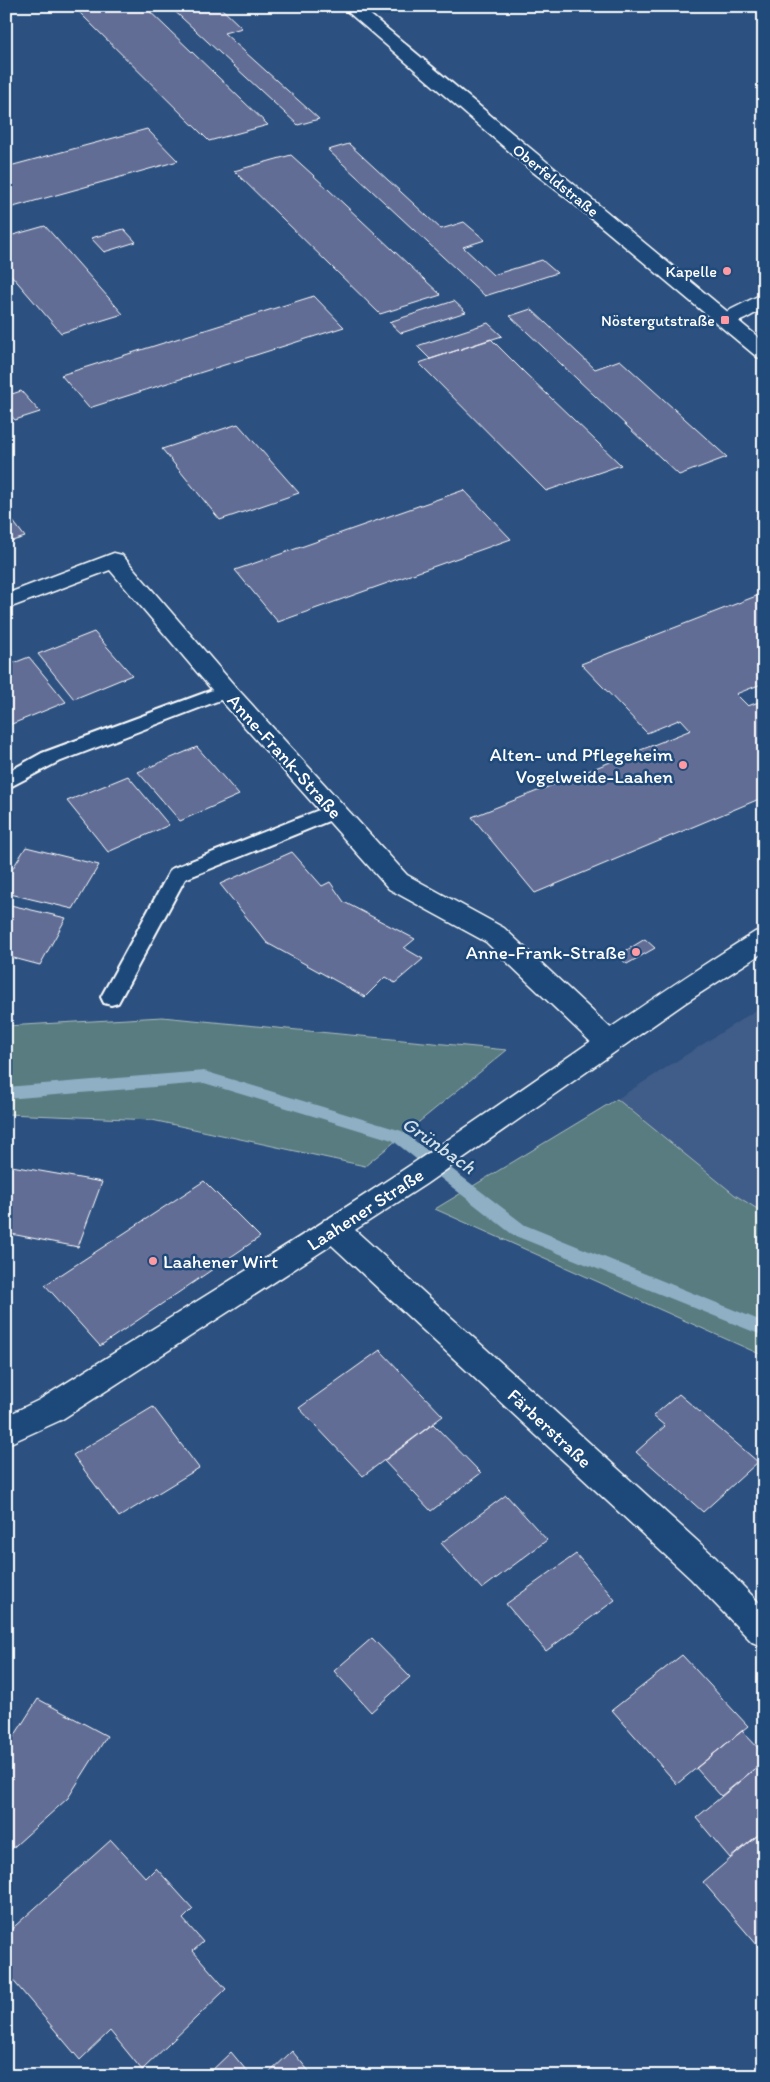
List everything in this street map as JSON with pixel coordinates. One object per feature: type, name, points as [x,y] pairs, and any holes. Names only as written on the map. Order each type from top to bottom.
[{"type":"street","name":"Oberfeldstraße","points":[[349,6],[540,168],[580,199],[764,353]]},
{"type":"street","points":[[724,320],[748,309],[764,298]]},
{"type":"street","name":"Anne-Frank-Straße","points":[[6,602],[114,560],[226,691],[398,882],[496,935],[608,1042]]},
{"type":"street","name":"Laahener Straße","points":[[6,1431],[50,1410],[416,1176],[608,1042],[717,968],[764,939]]},
{"type":"street","name":"Färberstraße","points":[[334,1229],[703,1568],[764,1631]]},
{"type":"lane","points":[[6,782],[49,758],[226,691]]},
{"type":"lane","points":[[112,997],[178,874],[334,811]]},
{"type":"shaded area","points":[[764,1005],[764,1213],[735,1195],[617,1099]]},
{"type":"green space","points":[[162,1017],[507,1050],[365,1166],[152,1120],[6,1114],[6,1026]]},
{"type":"green space","points":[[617,1099],[735,1195],[764,1213],[764,1356],[435,1209]]},
{"type":"building","points":[[144,6],[268,125],[209,141],[74,7]]},
{"type":"building","points":[[169,6],[219,6],[242,28],[224,33],[319,119],[298,125]]},
{"type":"building","points":[[147,129],[178,161],[6,209],[6,167]]},
{"type":"building","points":[[349,144],[441,229],[464,222],[485,240],[463,247],[493,275],[542,260],[557,273],[485,296],[328,150]]},
{"type":"building","points":[[291,155],[441,295],[380,314],[234,171]]},
{"type":"building","points":[[45,226],[123,314],[61,333],[6,269],[6,237]]},
{"type":"building","points":[[124,229],[136,242],[104,252],[91,238]]},
{"type":"building","points":[[314,296],[344,327],[89,408],[61,375]]},
{"type":"building","points":[[454,301],[466,312],[401,333],[389,322]]},
{"type":"building","points":[[531,309],[595,369],[620,360],[727,457],[679,475],[510,316]]},
{"type":"building","points":[[488,323],[502,336],[430,359],[417,346]]},
{"type":"building","points":[[491,339],[621,465],[546,491],[419,363]]},
{"type":"building","points":[[21,391],[40,412],[15,420],[6,410],[6,396]]},
{"type":"building","points":[[238,424],[299,493],[220,520],[162,449]]},
{"type":"building","points":[[464,490],[511,539],[278,622],[235,570]]},
{"type":"building","points":[[6,512],[25,537],[6,543]]},
{"type":"building","name":"Alten- und Pflegeheim Vogelweide-Laahen","points":[[764,593],[764,683],[736,694],[748,706],[764,700],[764,797],[535,893],[472,817],[691,730],[681,719],[647,733],[581,664]]},
{"type":"building","points":[[94,632],[132,675],[74,699],[38,654]]},
{"type":"building","points":[[29,657],[66,702],[7,726],[6,666]]},
{"type":"building","points":[[197,747],[239,795],[180,821],[138,772]]},
{"type":"building","points":[[128,776],[169,825],[108,852],[67,801]]},
{"type":"building","points":[[26,847],[99,865],[73,909],[6,893],[6,879]]},
{"type":"building","points":[[292,852],[322,886],[330,882],[344,902],[415,939],[404,948],[423,959],[395,983],[385,977],[365,997],[267,943],[220,884]]},
{"type":"building","points":[[6,904],[66,918],[40,965],[6,956]]},
{"type":"building","name":"Anne-Frank-Straße","points":[[645,939],[655,948],[627,964],[617,956]]},
{"type":"building","points":[[6,1165],[102,1182],[78,1247],[6,1233]]},
{"type":"building","name":"Laahener Wirt","points":[[204,1181],[260,1237],[100,1346],[45,1285]]},
{"type":"building","points":[[380,1350],[443,1416],[363,1476],[299,1408]]},
{"type":"building","points":[[679,1394],[758,1462],[703,1512],[636,1452],[665,1426],[653,1416]]},
{"type":"building","points":[[153,1407],[199,1468],[119,1517],[73,1455]]},
{"type":"building","points":[[433,1424],[481,1473],[431,1511],[384,1461]]},
{"type":"building","points":[[506,1495],[547,1540],[482,1589],[441,1543]]},
{"type":"building","points":[[576,1554],[615,1600],[546,1651],[506,1604]]},
{"type":"building","points":[[372,1638],[410,1677],[371,1712],[334,1671]]},
{"type":"building","points":[[682,1655],[748,1726],[677,1784],[612,1710]]},
{"type":"building","points":[[38,1699],[107,1736],[68,1798],[6,1854],[6,1749]]},
{"type":"building","points":[[742,1731],[764,1754],[764,1761],[721,1796],[696,1768]]},
{"type":"building","points":[[764,1761],[764,1830],[730,1858],[696,1818]]},
{"type":"building","points":[[764,1830],[764,1953],[703,1882]]},
{"type":"building","points":[[111,1840],[146,1878],[156,1868],[193,1909],[183,1919],[203,1942],[193,1951],[226,1989],[142,2070],[110,2031],[80,2060],[6,1972],[6,1934]]},
{"type":"building","points":[[292,2051],[313,2076],[266,2076]]},
{"type":"building","points":[[231,2052],[251,2076],[206,2076]]},
{"type":"waterway","name":"Grünbach","points":[[6,1093],[204,1077],[397,1135],[519,1230],[764,1329]]},
{"type":"place","name":"Kapelle","points":[[727,271]]},
{"type":"place","name":"Nöstergutstraße","points":[[725,320]]},
{"type":"place","name":"Alten- und Pflegeheim Vogelweide-Laahen","points":[[683,765]]},
{"type":"place","name":"Anne-Frank-Straße","points":[[636,952]]},
{"type":"place","name":"Laahener Wirt","points":[[153,1261]]}]
